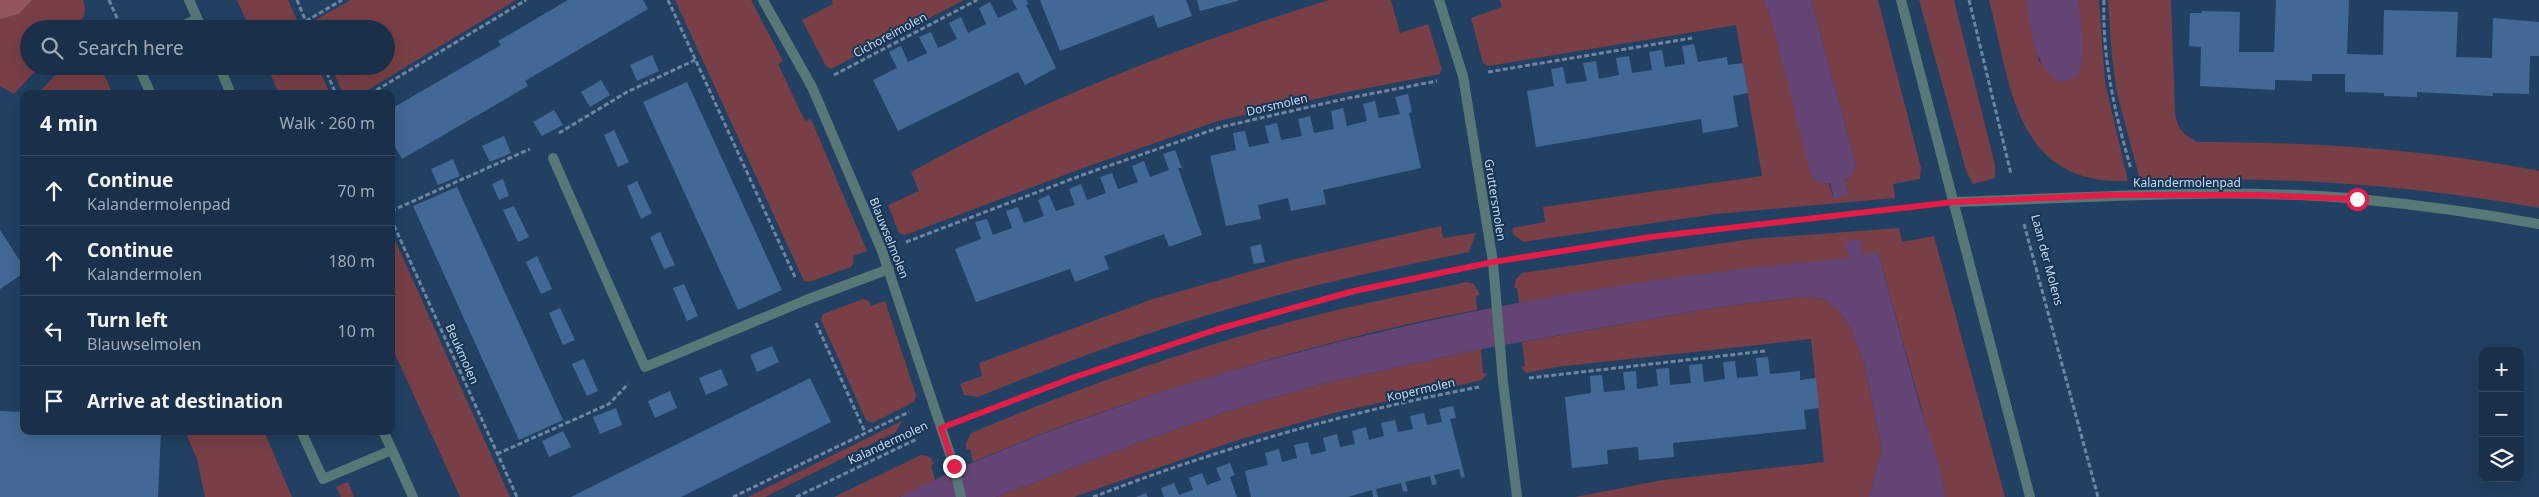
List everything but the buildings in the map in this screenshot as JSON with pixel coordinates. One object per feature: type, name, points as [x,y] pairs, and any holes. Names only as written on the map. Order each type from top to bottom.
[{"type":"street","points":[[189,0],[198,20]]},
{"type":"street","name":"Blauwselmolen","points":[[763,0],[812,87],[882,251],[954,466],[961,497]]},
{"type":"street","name":"Gruttersmolen","points":[[1439,0],[1463,76],[1493,262],[1503,382],[1517,497]]},
{"type":"street","points":[[1901,0],[2030,497]]},
{"type":"street","points":[[142,75],[149,90]]},
{"type":"street","points":[[223,75],[229,90]]},
{"type":"street","points":[[553,158],[645,367],[806,300],[889,269]]},
{"type":"street","name":"Kalandermolenpad","points":[[1954,202],[2138,195],[2257,195],[2357,199],[2473,212],[2539,224]]},
{"type":"street","points":[[304,435],[323,479],[392,450]]},
{"type":"street","points":[[385,435],[412,497]]},
{"type":"path","points":[[109,0],[118,20]]},
{"type":"path","points":[[297,0],[306,20]]},
{"type":"path","points":[[308,20],[342,0]]},
{"type":"path","points":[[377,90],[526,0]]},
{"type":"path","points":[[668,0],[865,432]]},
{"type":"path","name":"Cichoreimolen","points":[[812,87],[977,0]]},
{"type":"path","name":"Laan der Molens","points":[[1969,0],[2018,200],[2098,497]]},
{"type":"path","points":[[2104,0],[2106,47],[2114,102],[2138,195]]},
{"type":"path","name":"Dorsmolen","points":[[882,251],[1085,174],[1221,127],[1344,99],[1463,76],[1692,38]]},
{"type":"path","points":[[328,75],[334,90]]},
{"type":"path","name":"Kalandermolen","points":[[796,497],[941,428],[1072,378],[1218,329],[1354,291],[1493,262],[1651,237],[1954,202]]},
{"type":"path","name":"Beukmolen","points":[[395,228],[517,497]]},
{"type":"path","name":"Kopermolen","points":[[1093,497],[1252,443],[1347,416],[1503,382],[1556,373],[1765,351]]},
{"type":"path","points":[[498,454],[609,404],[645,367]]},
{"type":"path","points":[[733,497],[865,432],[934,404]]},
{"type":"shaded area","points":[[0,0],[32,0],[19,14],[0,19]]},
{"type":"shaded area","points":[[32,0],[83,0],[85,9],[81,20],[20,20],[20,75],[32,75],[14,94],[0,86],[0,19],[19,14]]},
{"type":"shaded area","points":[[237,0],[288,0],[297,20],[246,20]]},
{"type":"shaded area","points":[[351,0],[516,0],[395,73],[395,20],[315,20]]},
{"type":"shaded area","points":[[675,0],[751,0],[783,61],[778,64],[805,121],[811,119],[867,251],[853,256],[854,262],[851,267],[809,282],[804,281]]},
{"type":"shaded area","points":[[832,0],[964,0],[831,69],[826,66],[802,20],[833,4]]},
{"type":"shaded area","points":[[1329,0],[1391,0],[1400,33],[1428,24],[1442,69],[1440,74],[1342,93],[1218,121],[1083,168],[905,235],[899,233],[888,205],[919,191],[911,172],[1012,120],[1116,75],[1221,35]]},
{"type":"shaded area","points":[[1500,0],[1763,0],[1770,14],[1834,199],[1856,165],[1811,0],[1878,0],[1921,168],[1920,179],[1893,184],[1895,198],[1716,214],[1523,242],[1513,234],[1512,228],[1545,222],[1543,207],[1762,176],[1736,25],[1488,66],[1483,63],[1471,18],[1502,7]]},
{"type":"shaded area","points":[[1763,0],[1811,0],[1856,165],[1853,174],[1845,180],[1848,194],[1834,199],[1830,183],[1819,184],[1811,176],[1770,14]]},
{"type":"shaded area","points":[[1919,0],[1954,0],[1995,165],[1995,178],[1973,184],[1966,170]]},
{"type":"shaded area","points":[[1989,0],[2026,0],[2039,62],[2081,65],[2082,45],[2078,0],[2099,0],[2105,82],[2128,181],[2090,178],[2061,166],[2040,148],[2024,124],[2013,96]]},
{"type":"shaded area","points":[[2026,0],[2078,0],[2083,49],[2080,68],[2077,75],[2073,78],[2059,82],[2043,65],[2034,45]]},
{"type":"shaded area","points":[[2108,0],[2171,0],[2175,113],[2179,127],[2193,140],[2198,142],[2283,143],[2367,148],[2451,157],[2535,170],[2539,171],[2539,208],[2440,193],[2340,184],[2240,179],[2140,180],[2117,93],[2112,57]]},
{"type":"shaded area","points":[[55,75],[104,75],[111,90],[42,90]]},
{"type":"shaded area","points":[[271,75],[322,75],[328,90],[277,90]]},
{"type":"shaded area","points":[[335,75],[392,75],[368,90],[341,90]]},
{"type":"shaded area","points":[[1441,226],[1443,238],[1476,233],[1469,252],[1377,271],[1255,301],[1100,350],[978,397],[964,395],[960,384],[982,376],[979,363],[1153,299],[1291,260]]},
{"type":"shaded area","points":[[1899,228],[1902,242],[1934,236],[2005,497],[1946,497],[1878,252],[1849,258],[1621,286],[1519,303],[1517,288],[1514,288],[1516,279],[1522,273],[1751,239]]},
{"type":"shaded area","points":[[1860,239],[1863,254],[1878,252],[1920,406],[1936,454],[1946,497],[1869,497],[1882,449],[1864,363],[1851,329],[1838,310],[1825,300],[1808,296],[1718,307],[1481,349],[1321,384],[1228,411],[1140,442],[996,497],[899,497],[968,464],[1039,435],[1184,385],[1265,361],[1430,321],[1596,289],[1764,266],[1849,258],[1845,242]]},
{"type":"shaded area","points":[[395,240],[510,497],[460,497],[395,354]]},
{"type":"shaded area","points":[[1467,282],[1474,284],[1480,295],[1476,296],[1477,310],[1369,333],[1226,372],[1081,420],[973,462],[970,449],[966,450],[966,443],[971,433],[1044,403],[1155,363],[1293,321]]},
{"type":"shaded area","points":[[1808,296],[1825,300],[1838,310],[1851,329],[1864,363],[1882,449],[1869,497],[1575,497],[1663,480],[1824,462],[1811,339],[1556,367],[1526,373],[1521,367],[1525,366],[1522,342],[1718,307]]},
{"type":"shaded area","points":[[863,299],[869,301],[871,306],[885,301],[916,395],[914,402],[872,423],[866,420],[821,320],[823,314]]},
{"type":"shaded area","points":[[1481,349],[1483,373],[1487,374],[1482,380],[1334,413],[1238,440],[1074,497],[996,497],[1140,442],[1228,411],[1321,384]]},
{"type":"shaded area","points":[[902,421],[896,432],[765,497],[748,497]]},
{"type":"shaded area","points":[[187,435],[266,435],[292,497],[205,497],[197,459]]},
{"type":"shaded area","points":[[921,455],[928,456],[933,462],[934,464],[931,465],[935,480],[899,497],[834,497]]},
{"type":"shaded area","points":[[348,482],[354,497],[341,497],[336,487]]},
{"type":"route","points":[[954,466],[941,428],[1072,378],[1218,329],[1354,291],[1493,262],[1651,237],[1954,202],[2111,195],[2257,195],[2357,199]]}]
